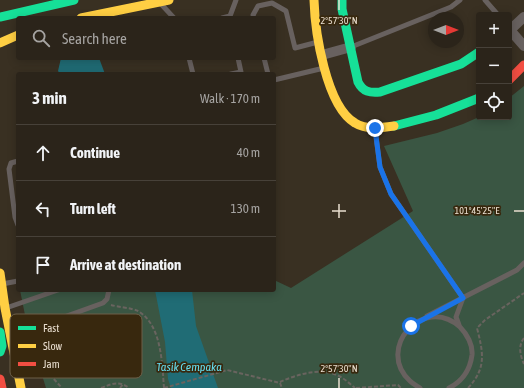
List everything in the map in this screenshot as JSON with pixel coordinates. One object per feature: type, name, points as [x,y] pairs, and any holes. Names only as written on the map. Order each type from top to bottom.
[{"type":"street","points":[[0,17],[74,0]]},
{"type":"street","points":[[91,16],[169,0]]},
{"type":"street","points":[[305,0],[314,11]]},
{"type":"street","points":[[314,0],[314,11],[322,55],[333,98],[343,113],[356,124],[375,128],[390,127],[441,114],[476,99]]},
{"type":"street","points":[[342,0],[342,9],[350,47],[360,87],[364,91],[371,93],[380,92],[460,64],[476,54]]},
{"type":"street","points":[[0,10],[25,11]]},
{"type":"street","points":[[512,27],[524,17]]},
{"type":"street","points":[[0,34],[16,31]]},
{"type":"street","points":[[512,32],[524,46]]},
{"type":"street","points":[[0,43],[16,36]]},
{"type":"street","points":[[322,55],[350,47]]},
{"type":"street","points":[[512,78],[523,69]]},
{"type":"street","points":[[0,273],[10,336]]},
{"type":"street","points":[[0,332],[2,346],[0,352]]},
{"type":"street","points":[[19,378],[21,388]]},
{"type":"street","points":[[0,379],[2,388]]},
{"type":"lane","points":[[230,16],[236,0]]},
{"type":"lane","points":[[350,47],[451,7],[460,0]]},
{"type":"lane","points":[[485,0],[495,12]]},
{"type":"lane","points":[[159,2],[172,16]]},
{"type":"lane","points":[[253,16],[258,6],[272,3],[286,11],[295,48],[320,41]]},
{"type":"lane","points":[[190,60],[193,72]]},
{"type":"lane","points":[[238,60],[241,72]]},
{"type":"lane","points":[[264,60],[268,72]]},
{"type":"lane","points":[[276,80],[325,68]]},
{"type":"lane","points":[[375,128],[380,167],[391,194],[463,298]]},
{"type":"lane","points":[[16,162],[11,163],[9,169],[16,217]]},
{"type":"lane","points":[[420,388],[410,381],[402,371],[398,358],[399,346],[403,335],[411,326],[421,320],[517,270],[524,263]]},
{"type":"lane","points":[[2,284],[16,281]]},
{"type":"lane","points":[[5,308],[52,292]]},
{"type":"lane","points":[[73,314],[103,303],[107,299],[109,292]]},
{"type":"lane","points":[[459,327],[456,317],[463,298]]},
{"type":"lane","points":[[421,320],[432,317],[444,318],[455,322],[464,330],[470,340],[472,352],[470,364],[466,374],[457,384],[449,388]]},
{"type":"path","points":[[468,388],[474,382],[481,369],[482,353],[477,328],[524,293]]},
{"type":"path","points":[[103,303],[138,310],[151,323],[155,330],[161,354],[164,388],[227,370],[280,383],[294,376],[318,372],[339,376],[355,388],[398,385],[402,388]]},
{"type":"path","points":[[524,338],[520,342],[520,355],[524,364]]},
{"type":"path","points":[[53,378],[62,388]]},
{"type":"path","points":[[101,388],[115,383],[124,384],[129,388]]},
{"type":"path","points":[[280,383],[282,388]]},
{"type":"path","points":[[120,388],[124,384]]},
{"type":"green space","points":[[524,86],[524,388],[46,388],[43,378],[142,378],[142,314],[25,314],[20,292],[276,292],[276,281],[291,288],[413,211],[384,146],[437,133],[476,118],[476,120],[512,120],[512,96]]},
{"type":"water","points":[[61,60],[100,60],[104,72],[59,72]]},
{"type":"water","name":"Tasik Cempaka","points":[[155,292],[192,292],[196,326],[218,388],[171,388],[168,379],[165,342]]},
{"type":"traffic: fast","points":[[0,17],[74,0]]},
{"type":"traffic: fast","points":[[342,0],[342,9],[358,82],[362,88],[367,91],[380,92],[461,64],[476,54]]},
{"type":"traffic: fast","points":[[394,126],[436,115],[476,99]]},
{"type":"traffic: fast","points":[[0,332],[2,346],[0,352]]},
{"type":"traffic: slow","points":[[91,16],[169,0]]},
{"type":"traffic: slow","points":[[314,0],[317,30],[324,67],[336,101],[345,114],[359,125],[374,128],[394,126]]},
{"type":"traffic: slow","points":[[0,43],[16,36]]},
{"type":"traffic: slow","points":[[0,273],[10,333]]},
{"type":"traffic: slow","points":[[19,378],[21,388]]},
{"type":"traffic: jam","points":[[512,77],[524,65]]},
{"type":"traffic: jam","points":[[0,379],[2,388]]},
{"type":"route","points":[[375,128],[380,167],[391,194],[463,298],[411,326]]}]
